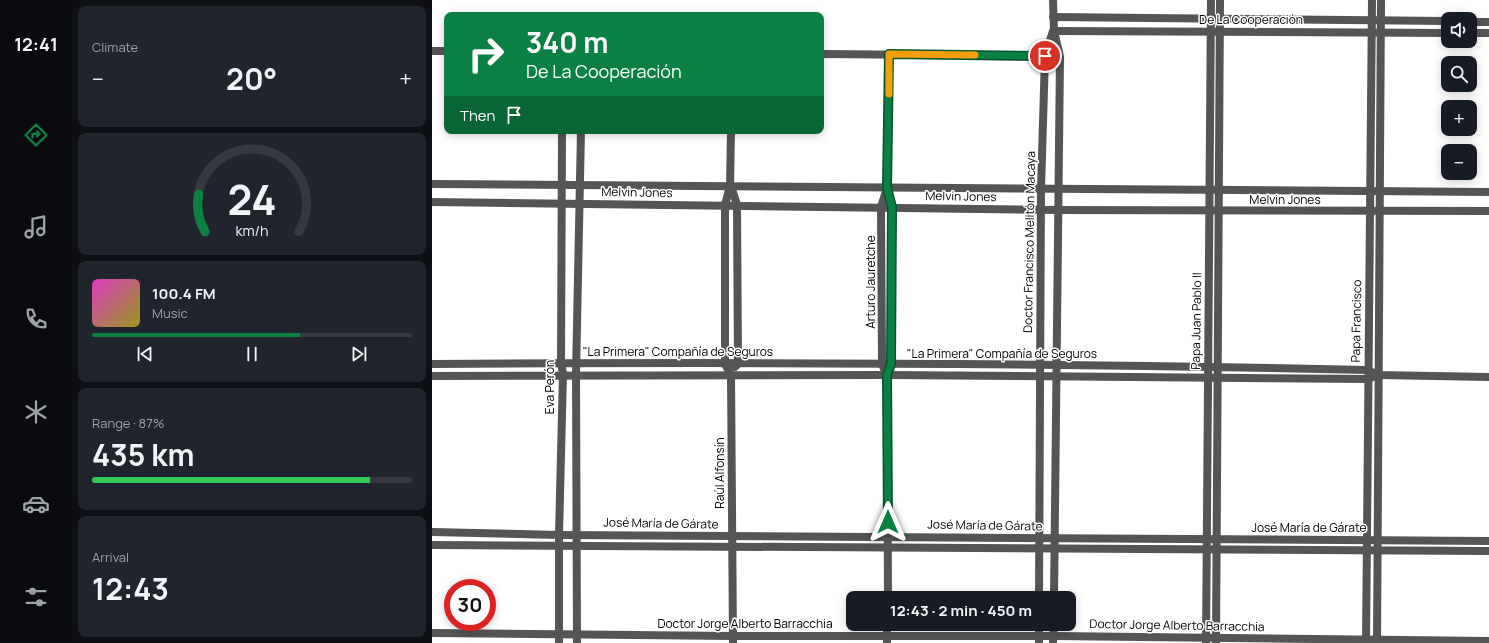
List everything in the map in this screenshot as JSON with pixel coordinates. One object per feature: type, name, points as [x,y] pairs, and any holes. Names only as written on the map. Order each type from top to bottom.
[{"type":"street","name":"Doctor Francisco Melitón Macaya","points":[[1053,0],[1054,31],[1060,57],[1054,591]]},
{"type":"street","name":"Papa Juan Pablo II","points":[[1206,640],[1211,0]]},
{"type":"street","name":"Papa Juan Pablo II","points":[[1216,640],[1215,539],[1220,0]]},
{"type":"street","name":"Papa Francisco","points":[[1366,642],[1367,370],[1372,0]]},
{"type":"street","name":"Papa Francisco","points":[[1377,641],[1381,0]]},
{"type":"street","name":"De La Cooperación","points":[[1053,18],[1441,21]]},
{"type":"street","points":[[1477,22],[1489,22]]},
{"type":"street","name":"Doctor Francisco Melitón Macaya","points":[[1039,591],[1041,189],[1045,56],[1054,31]]},
{"type":"street","name":"De La Cooperación","points":[[1054,31],[1441,33]]},
{"type":"street","points":[[1477,33],[1489,33]]},
{"type":"street","points":[[432,51],[444,51]]},
{"type":"street","points":[[824,54],[1045,56]]},
{"type":"street","name":"Arturo Jauretche","points":[[887,375],[882,364],[882,207],[887,188],[889,54]]},
{"type":"street","name":"Eva Perón","points":[[559,639],[559,535],[563,374],[561,363],[562,134]]},
{"type":"street","points":[[577,639],[578,547],[576,535],[576,374],[581,134]]},
{"type":"street","name":"Raúl Alfonsín","points":[[731,134],[730,186],[725,205],[725,364],[731,375],[731,536],[733,640]]},
{"type":"street","name":"Melvin Jones","points":[[432,184],[1489,192]]},
{"type":"street","name":"Raúl Alfonsín","points":[[730,186],[737,205],[738,364]]},
{"type":"street","name":"Arturo Jauretche","points":[[887,188],[892,207],[891,364],[887,375],[888,591]]},
{"type":"street","name":"Melvin Jones","points":[[432,202],[1059,210],[1489,211]]},
{"type":"street","name":"\"La Primera\" Compañía de Seguros","points":[[432,364],[891,364],[1217,367],[1367,370],[1378,375]]},
{"type":"street","points":[[731,375],[738,364]]},
{"type":"street","name":"\"La Primera\" Compañía de Seguros","points":[[432,376],[576,374],[1368,379],[1378,375],[1489,377]]},
{"type":"street","name":"José María de Gárate","points":[[432,532],[559,535],[1489,541]]},
{"type":"street","name":"José María de Gárate","points":[[432,545],[888,549],[1489,551]]},
{"type":"street","name":"Doctor Jorge Alberto Barracchia","points":[[432,634],[559,639],[1054,639],[1366,642],[1489,641]]},
{"type":"slow traffic","points":[[889,94],[889,54],[975,55]]},
{"type":"route","points":[[888,522],[887,375],[891,364],[892,207],[887,188],[889,54],[1045,56]]}]
